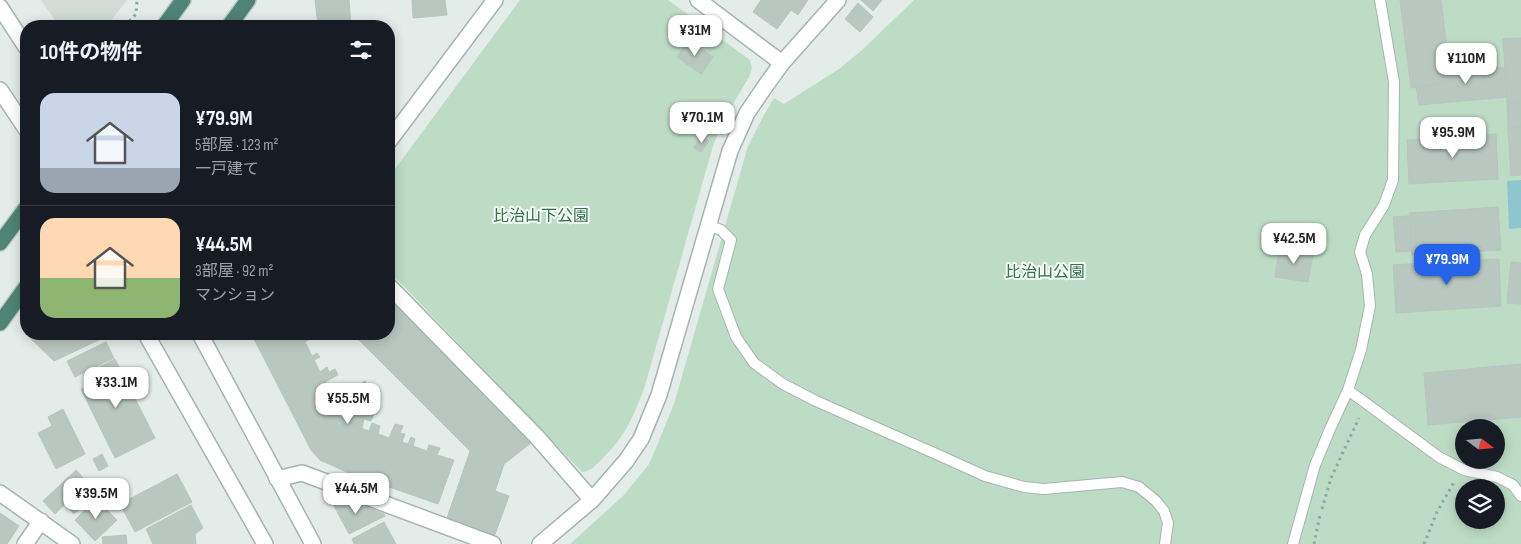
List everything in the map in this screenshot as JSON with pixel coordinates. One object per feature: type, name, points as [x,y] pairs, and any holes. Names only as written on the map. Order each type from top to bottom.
[{"type":"highway","points":[[168,20],[183,0]]},
{"type":"highway","points":[[233,20],[248,0]]},
{"type":"highway","points":[[0,243],[20,216]]},
{"type":"highway","points":[[0,323],[20,295]]},
{"type":"street","points":[[395,134],[494,0]]},
{"type":"street","points":[[698,0],[782,63]]},
{"type":"street","points":[[540,544],[592,500],[626,461],[641,439],[659,395],[730,151],[747,113],[782,63],[838,0]]},
{"type":"street","points":[[0,7],[20,38]]},
{"type":"street","points":[[0,90],[20,120]]},
{"type":"street","points":[[395,292],[537,437],[592,500]]},
{"type":"street","points":[[149,340],[265,544]]},
{"type":"street","points":[[207,340],[312,544]]},
{"type":"street","points":[[277,479],[302,473],[493,544]]},
{"type":"street","points":[[0,493],[72,544]]},
{"type":"street","points":[[25,544],[40,521]]},
{"type":"lane","points":[[1293,544],[1315,465],[1348,390],[1361,350],[1370,306],[1367,274],[1360,252],[1365,235],[1384,205],[1393,180],[1394,82],[1380,0]]},
{"type":"lane","points":[[707,225],[721,230],[731,240],[718,289],[736,337],[754,363],[783,384],[816,401],[985,476],[1024,487],[1044,489],[1122,482],[1139,487],[1156,501],[1164,511],[1168,523],[1165,544]]},
{"type":"lane","points":[[1348,390],[1439,456],[1464,470],[1497,477],[1513,485],[1521,496]]},
{"type":"path","points":[[130,20],[136,14],[137,1]]},
{"type":"path","points":[[1314,544],[1330,478],[1349,438],[1368,405]]},
{"type":"path","points":[[1424,544],[1437,512],[1454,482],[1464,470]]},
{"type":"shaded area","points":[[41,0],[127,0],[112,20],[55,20]]},
{"type":"green space","name":"比治山下公園","points":[[520,0],[668,0],[750,60],[752,68],[749,77],[723,121],[713,146],[644,389],[636,410],[622,435],[609,452],[588,471],[582,472],[395,277],[395,169]]},
{"type":"green space","name":"比治山公園","points":[[914,0],[1521,0],[1521,544],[570,544],[624,495],[649,464],[674,404],[748,146],[764,115],[774,98],[784,104],[839,69],[861,51]]},
{"type":"water","points":[[1521,180],[1521,228],[1509,229],[1507,181]]},
{"type":"building","points":[[315,0],[349,0],[351,20],[317,20]]},
{"type":"building","points":[[412,0],[445,0],[447,15],[413,18]]},
{"type":"building","points":[[761,0],[808,0],[798,15],[791,10],[777,29],[753,12]]},
{"type":"building","points":[[861,0],[882,0],[873,11]]},
{"type":"building","points":[[1400,0],[1441,0],[1451,82],[1411,88]]},
{"type":"building","points":[[858,3],[873,17],[860,32],[845,19]]},
{"type":"building","points":[[1521,38],[1521,102],[1507,103],[1503,39]]},
{"type":"building","points":[[689,40],[713,57],[701,74],[677,57]]},
{"type":"building","points":[[1449,63],[1505,68],[1507,97],[1419,105],[1416,87],[1451,82]]},
{"type":"building","points":[[1521,102],[1521,127],[1508,128],[1507,103]]},
{"type":"building","points":[[1521,127],[1521,175],[1511,176],[1508,128]]},
{"type":"building","points":[[1496,134],[1498,179],[1409,184],[1407,140]]},
{"type":"building","points":[[702,136],[709,141],[701,152],[694,148]]},
{"type":"building","points":[[1498,207],[1501,250],[1412,255],[1409,213]]},
{"type":"building","points":[[1410,216],[1412,251],[1396,252],[1393,217]]},
{"type":"building","points":[[1279,249],[1313,254],[1308,282],[1275,277]]},
{"type":"building","points":[[1499,259],[1501,306],[1396,313],[1393,265]]},
{"type":"building","points":[[1511,262],[1521,263],[1521,304],[1507,303]]},
{"type":"building","points":[[395,302],[521,428],[531,443],[504,464],[495,491],[509,496],[494,537],[446,521],[470,451],[359,340],[395,340]]},
{"type":"building","points":[[32,340],[99,340],[54,361]]},
{"type":"building","points":[[255,340],[308,340],[305,342],[312,356],[317,353],[320,357],[314,360],[320,372],[327,367],[329,372],[335,369],[338,375],[325,382],[329,390],[334,387],[339,395],[334,398],[340,410],[353,425],[369,431],[372,423],[380,426],[378,434],[389,438],[395,424],[403,426],[400,433],[405,434],[402,442],[408,444],[411,437],[415,439],[413,446],[427,451],[429,445],[440,448],[437,455],[454,460],[438,504],[349,473],[320,460],[311,450]]},
{"type":"building","points":[[106,342],[114,358],[75,377],[67,361]]},
{"type":"building","points":[[115,359],[155,438],[115,458],[81,389],[89,385],[84,375]]},
{"type":"building","points":[[1521,364],[1521,417],[1455,419],[1455,423],[1428,425],[1424,373]]},
{"type":"building","points":[[365,381],[378,403],[371,421],[364,419],[362,428],[353,425],[340,410],[352,403],[346,392]]},
{"type":"building","points":[[63,409],[85,454],[56,469],[38,433],[52,426],[48,417]]},
{"type":"building","points":[[102,454],[108,466],[99,471],[93,459]]},
{"type":"building","points":[[76,470],[97,493],[74,514],[65,504],[55,514],[43,501]]},
{"type":"building","points":[[177,474],[192,502],[135,532],[120,504]]},
{"type":"building","points":[[343,498],[385,516],[349,534],[333,504]]},
{"type":"building","points":[[96,499],[117,520],[95,541],[75,520]]},
{"type":"building","points":[[191,505],[203,528],[195,534],[196,544],[153,544],[146,529]]},
{"type":"building","points":[[0,513],[19,526],[7,544],[0,544]]},
{"type":"building","points":[[384,522],[396,544],[354,544],[352,539]]},
{"type":"building","points":[[126,535],[127,544],[103,544],[102,537]]}]
